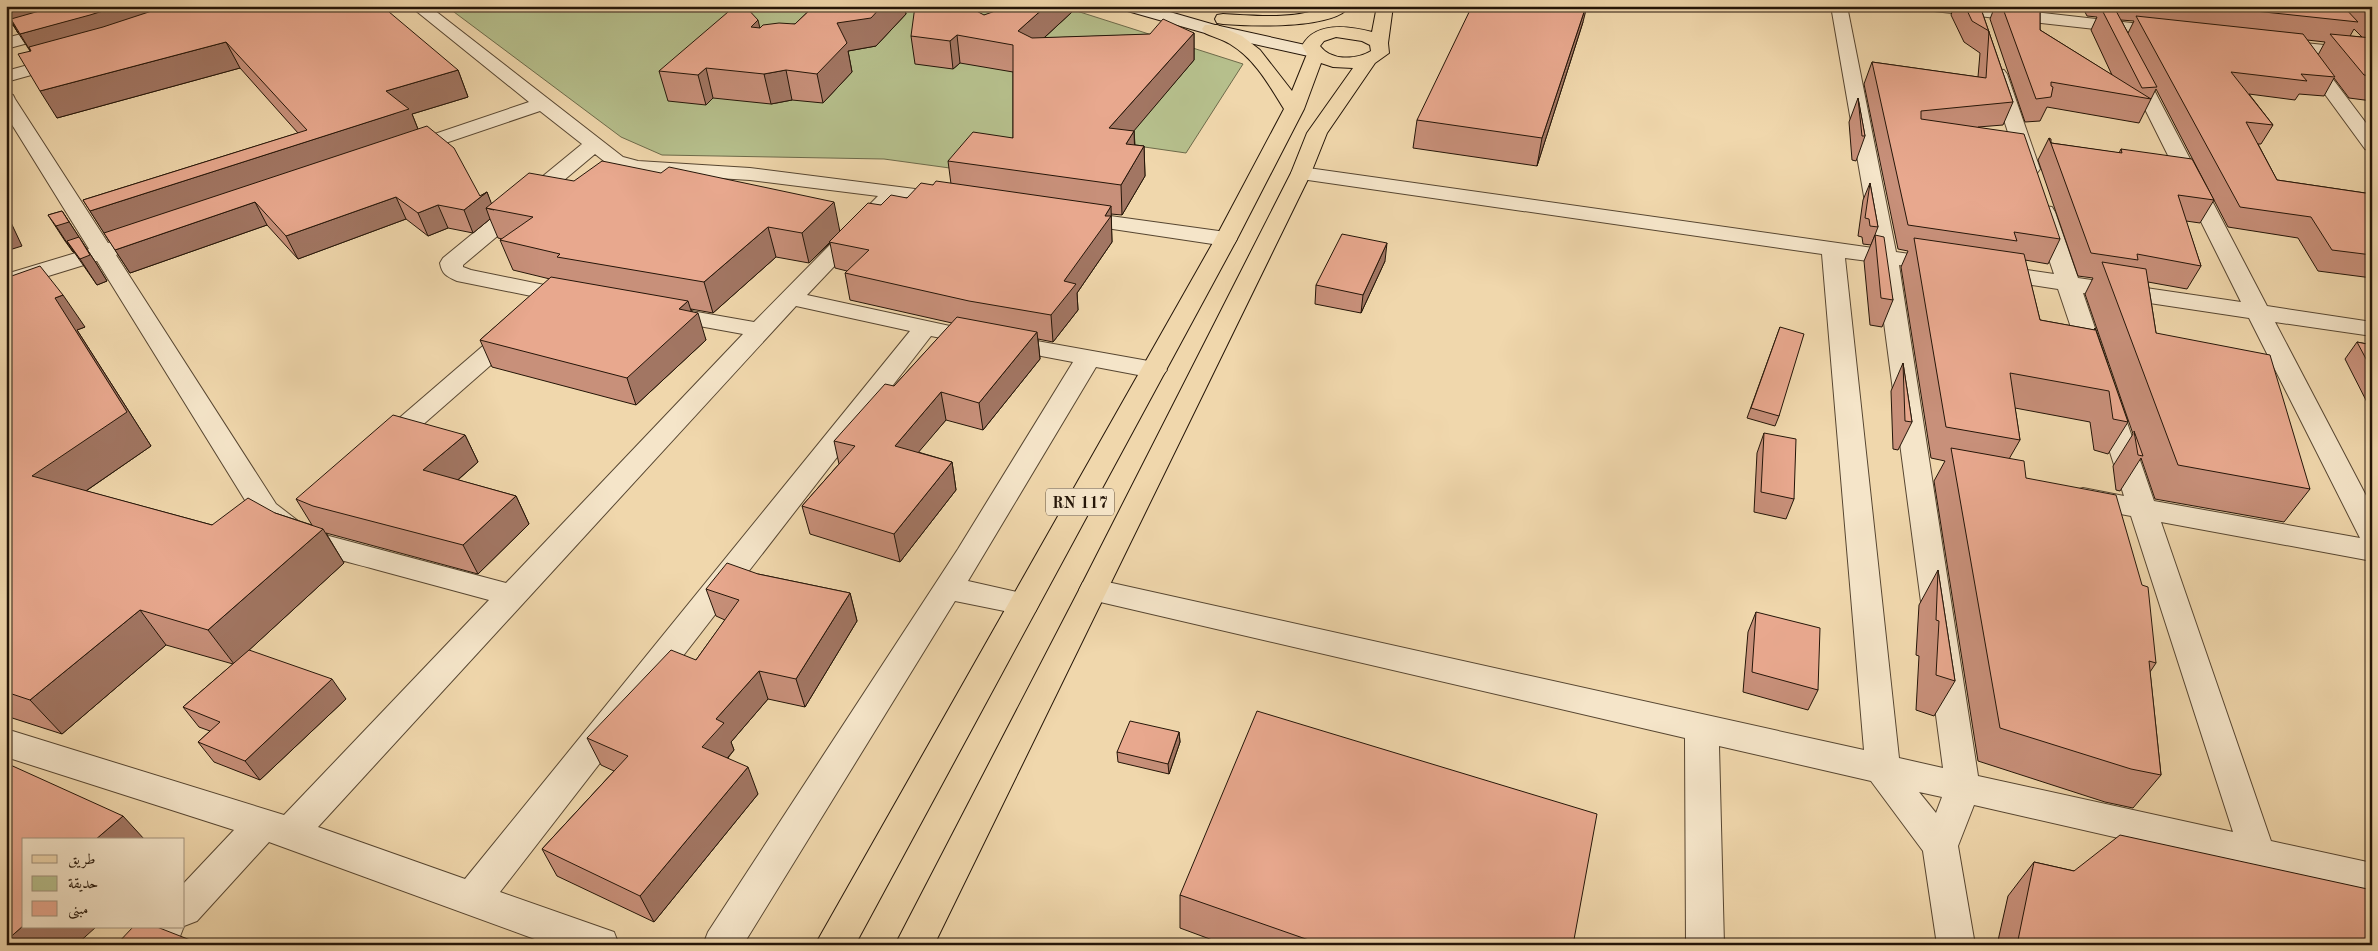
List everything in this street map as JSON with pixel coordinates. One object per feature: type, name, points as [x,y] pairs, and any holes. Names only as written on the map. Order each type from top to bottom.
[{"type":"main road","points":[[1217,24],[1299,19],[1324,14],[1342,6]]},
{"type":"main road","name":"RN 117","points":[[834,945],[1226,239],[1294,109],[1319,44],[1349,6]]},
{"type":"main road","name":"RN 117","points":[[914,945],[1094,590],[1301,173],[1317,134],[1374,52],[1386,6]]},
{"type":"main road","points":[[1217,24],[1248,49],[1264,66],[1294,109]]},
{"type":"main road","points":[[1357,33],[1366,36],[1374,52],[1357,62],[1334,61],[1319,44],[1357,33]]},
{"type":"main road","points":[[1195,296],[1236,303]]},
{"type":"street","points":[[418,6],[594,146],[616,161],[637,167],[750,174],[923,195]]},
{"type":"street","points":[[1130,6],[1319,44]]},
{"type":"street","points":[[1178,6],[1217,24]]},
{"type":"street","points":[[1839,6],[1886,256],[1963,789],[1940,846]]},
{"type":"street","points":[[1934,6],[2181,33]]},
{"type":"street","points":[[1977,12],[2258,856]]},
{"type":"street","points":[[6,44],[74,25]]},
{"type":"street","points":[[2112,25],[2257,312],[2368,521]]},
{"type":"street","points":[[2346,34],[2368,54]]},
{"type":"street","points":[[2260,43],[2368,54]]},
{"type":"street","points":[[2299,47],[2372,146]]},
{"type":"street","points":[[6,77],[86,54]]},
{"type":"street","points":[[6,99],[266,511],[280,525],[322,544],[510,595]]},
{"type":"street","points":[[383,158],[542,104]]},
{"type":"street","points":[[371,456],[568,297],[465,276],[453,271],[451,263],[594,146]]},
{"type":"street","points":[[1301,173],[1886,256],[2372,329]]},
{"type":"street","points":[[185,908],[277,828],[510,595],[894,191]]},
{"type":"street","points":[[1050,214],[1226,239]]},
{"type":"street","points":[[6,282],[131,243]]},
{"type":"street","points":[[1833,249],[1883,771],[1940,846],[1956,945]]},
{"type":"street","points":[[791,298],[925,328],[1154,370]]},
{"type":"street","points":[[637,308],[760,330]]},
{"type":"street","points":[[472,899],[925,328]]},
{"type":"street","points":[[722,945],[948,588],[1089,357]]},
{"type":"street","points":[[1916,467],[1945,472]]},
{"type":"street","points":[[2058,493],[2372,551]]},
{"type":"street","points":[[289,530],[309,512]]},
{"type":"street","points":[[948,588],[1024,604]]},
{"type":"street","points":[[1094,590],[1883,771],[2372,880]]},
{"type":"street","points":[[1702,729],[1705,945]]},
{"type":"street","points":[[6,743],[277,828],[600,945]]},
{"type":"street","points":[[150,945],[165,928]]},
{"type":"green space","points":[[446,6],[1061,6],[1243,64],[1186,153],[1096,140],[1030,179],[884,159],[662,155],[621,137]]},
{"type":"building","points":[[57,6],[119,6],[20,34],[11,19]]},
{"type":"building","points":[[167,6],[382,6],[458,70],[386,91],[409,109],[90,211],[83,200],[307,130],[226,42],[40,91],[18,54],[31,51],[29,47],[103,27]]},
{"type":"building","points":[[735,6],[745,6],[758,20],[751,27],[760,28],[763,25],[779,23],[795,24],[814,6],[882,6],[871,18],[837,23],[847,43],[817,74],[786,70],[764,74],[706,68],[698,75],[659,71]]},
{"type":"building","points":[[915,6],[967,6],[984,15],[1009,6],[1046,6],[1018,31],[1032,38],[1150,34],[1163,19],[1194,33],[1109,128],[1134,131],[1126,144],[1144,146],[1121,185],[948,161],[973,132],[1013,138],[1013,45],[957,35],[950,41],[911,36]]},
{"type":"building","points":[[1472,6],[1586,6],[1542,138],[1417,120]]},
{"type":"building","points":[[1965,6],[1980,6],[1988,31],[1972,21]]},
{"type":"building","points":[[2002,6],[2040,6],[2040,30],[2151,99],[2051,82],[2053,87],[2051,97],[2036,99]]},
{"type":"building","points":[[2208,6],[2343,6],[2358,22]]},
{"type":"building","points":[[2101,8],[2115,9],[2157,87],[2142,88]]},
{"type":"building","points":[[2136,16],[2303,34],[2335,77],[2301,74],[2307,81],[2231,72],[2273,125],[2246,122],[2277,180],[2372,194],[2372,255],[2332,250],[2311,217],[2240,207]]},
{"type":"building","points":[[1989,32],[2013,102],[1921,111],[1921,119],[2024,134],[2060,239],[2014,232],[2017,241],[1908,225],[1872,62],[1986,78]]},
{"type":"building","points":[[2330,34],[2372,38],[2372,76],[2364,75]]},
{"type":"building","points":[[1858,98],[1865,136],[1862,136]]},
{"type":"building","points":[[427,126],[454,148],[480,196],[487,192],[464,210],[438,205],[418,213],[396,197],[286,236],[255,202],[115,250],[104,233]]},
{"type":"building","points":[[2049,138],[2051,143],[2122,153],[2121,149],[2192,159],[2214,200],[2178,195],[2201,266],[2137,254],[2138,260],[2091,253]]},
{"type":"building","points":[[602,161],[661,173],[669,167],[834,202],[802,233],[768,227],[704,282],[557,257],[560,254],[500,240],[533,217],[486,208],[529,173],[574,181]]},
{"type":"building","points":[[936,181],[1111,206],[1105,216],[1111,216],[1064,281],[1076,284],[1051,315],[969,301],[845,273],[869,250],[829,242],[868,203],[881,205],[891,195],[907,198],[921,183],[933,185]]},
{"type":"building","points":[[1870,183],[1878,227],[1870,226],[1869,219],[1865,218]]},
{"type":"building","points":[[62,211],[69,222],[56,226],[48,215]]},
{"type":"building","points":[[1342,234],[1387,243],[1363,295],[1316,285]]},
{"type":"building","points":[[1875,235],[1884,237],[1893,300],[1881,298]]},
{"type":"building","points":[[79,237],[90,255],[80,259],[67,241]]},
{"type":"building","points":[[1914,238],[2024,254],[2040,320],[2095,330],[2095,328],[2128,422],[2113,419],[2109,391],[2010,373],[2020,440],[1946,427]]},
{"type":"building","points":[[2102,262],[2146,269],[2156,333],[2270,355],[2310,489],[2178,465]]},
{"type":"building","points":[[40,266],[63,295],[55,298],[127,412],[32,476],[212,525],[248,498],[275,513],[323,529],[208,630],[140,610],[30,700],[6,692],[6,278]]},
{"type":"building","points":[[551,277],[688,301],[679,309],[698,313],[627,378],[480,340]]},
{"type":"building","points":[[957,317],[1037,332],[979,403],[941,392],[895,446],[952,462],[894,534],[802,506],[855,446],[834,441],[885,384],[894,386]]},
{"type":"building","points":[[1780,327],[1804,334],[1779,416],[1751,408]]},
{"type":"building","points":[[2357,342],[2372,345],[2372,370]]},
{"type":"building","points":[[1903,363],[1912,422],[1905,421]]},
{"type":"building","points":[[393,415],[465,435],[423,470],[516,496],[463,545],[313,506],[296,499]]},
{"type":"building","points":[[2134,431],[2143,456],[2138,455]]},
{"type":"building","points":[[1764,433],[1796,439],[1794,499],[1761,492]]},
{"type":"building","points":[[1951,448],[2024,461],[2026,478],[2116,495],[2142,585],[2148,587],[2156,663],[2149,661],[2161,775],[2131,769],[2000,728]]},
{"type":"building","points":[[727,563],[758,574],[850,593],[796,679],[759,671],[716,719],[724,723],[702,747],[748,767],[640,896],[542,849],[628,756],[587,738],[671,650],[696,660],[739,600],[706,589]]},
{"type":"building","points":[[1938,570],[1955,681],[1936,675],[1939,621],[1936,620]]},
{"type":"building","points":[[1756,612],[1820,628],[1818,690],[1752,672]]},
{"type":"building","points":[[249,650],[332,679],[245,761],[198,742],[220,722],[183,707]]},
{"type":"building","points":[[1257,711],[1597,814],[1573,945],[1323,945],[1180,895]]},
{"type":"building","points":[[1130,721],[1179,732],[1168,764],[1117,752]]},
{"type":"building","points":[[6,763],[123,816],[97,838],[22,838],[22,927],[6,941]]},
{"type":"building","points":[[2120,835],[2372,890],[2372,945],[2017,945],[2034,862],[2074,871]]},
{"type":"building","points":[[132,928],[160,928],[203,945],[116,945]]}]
